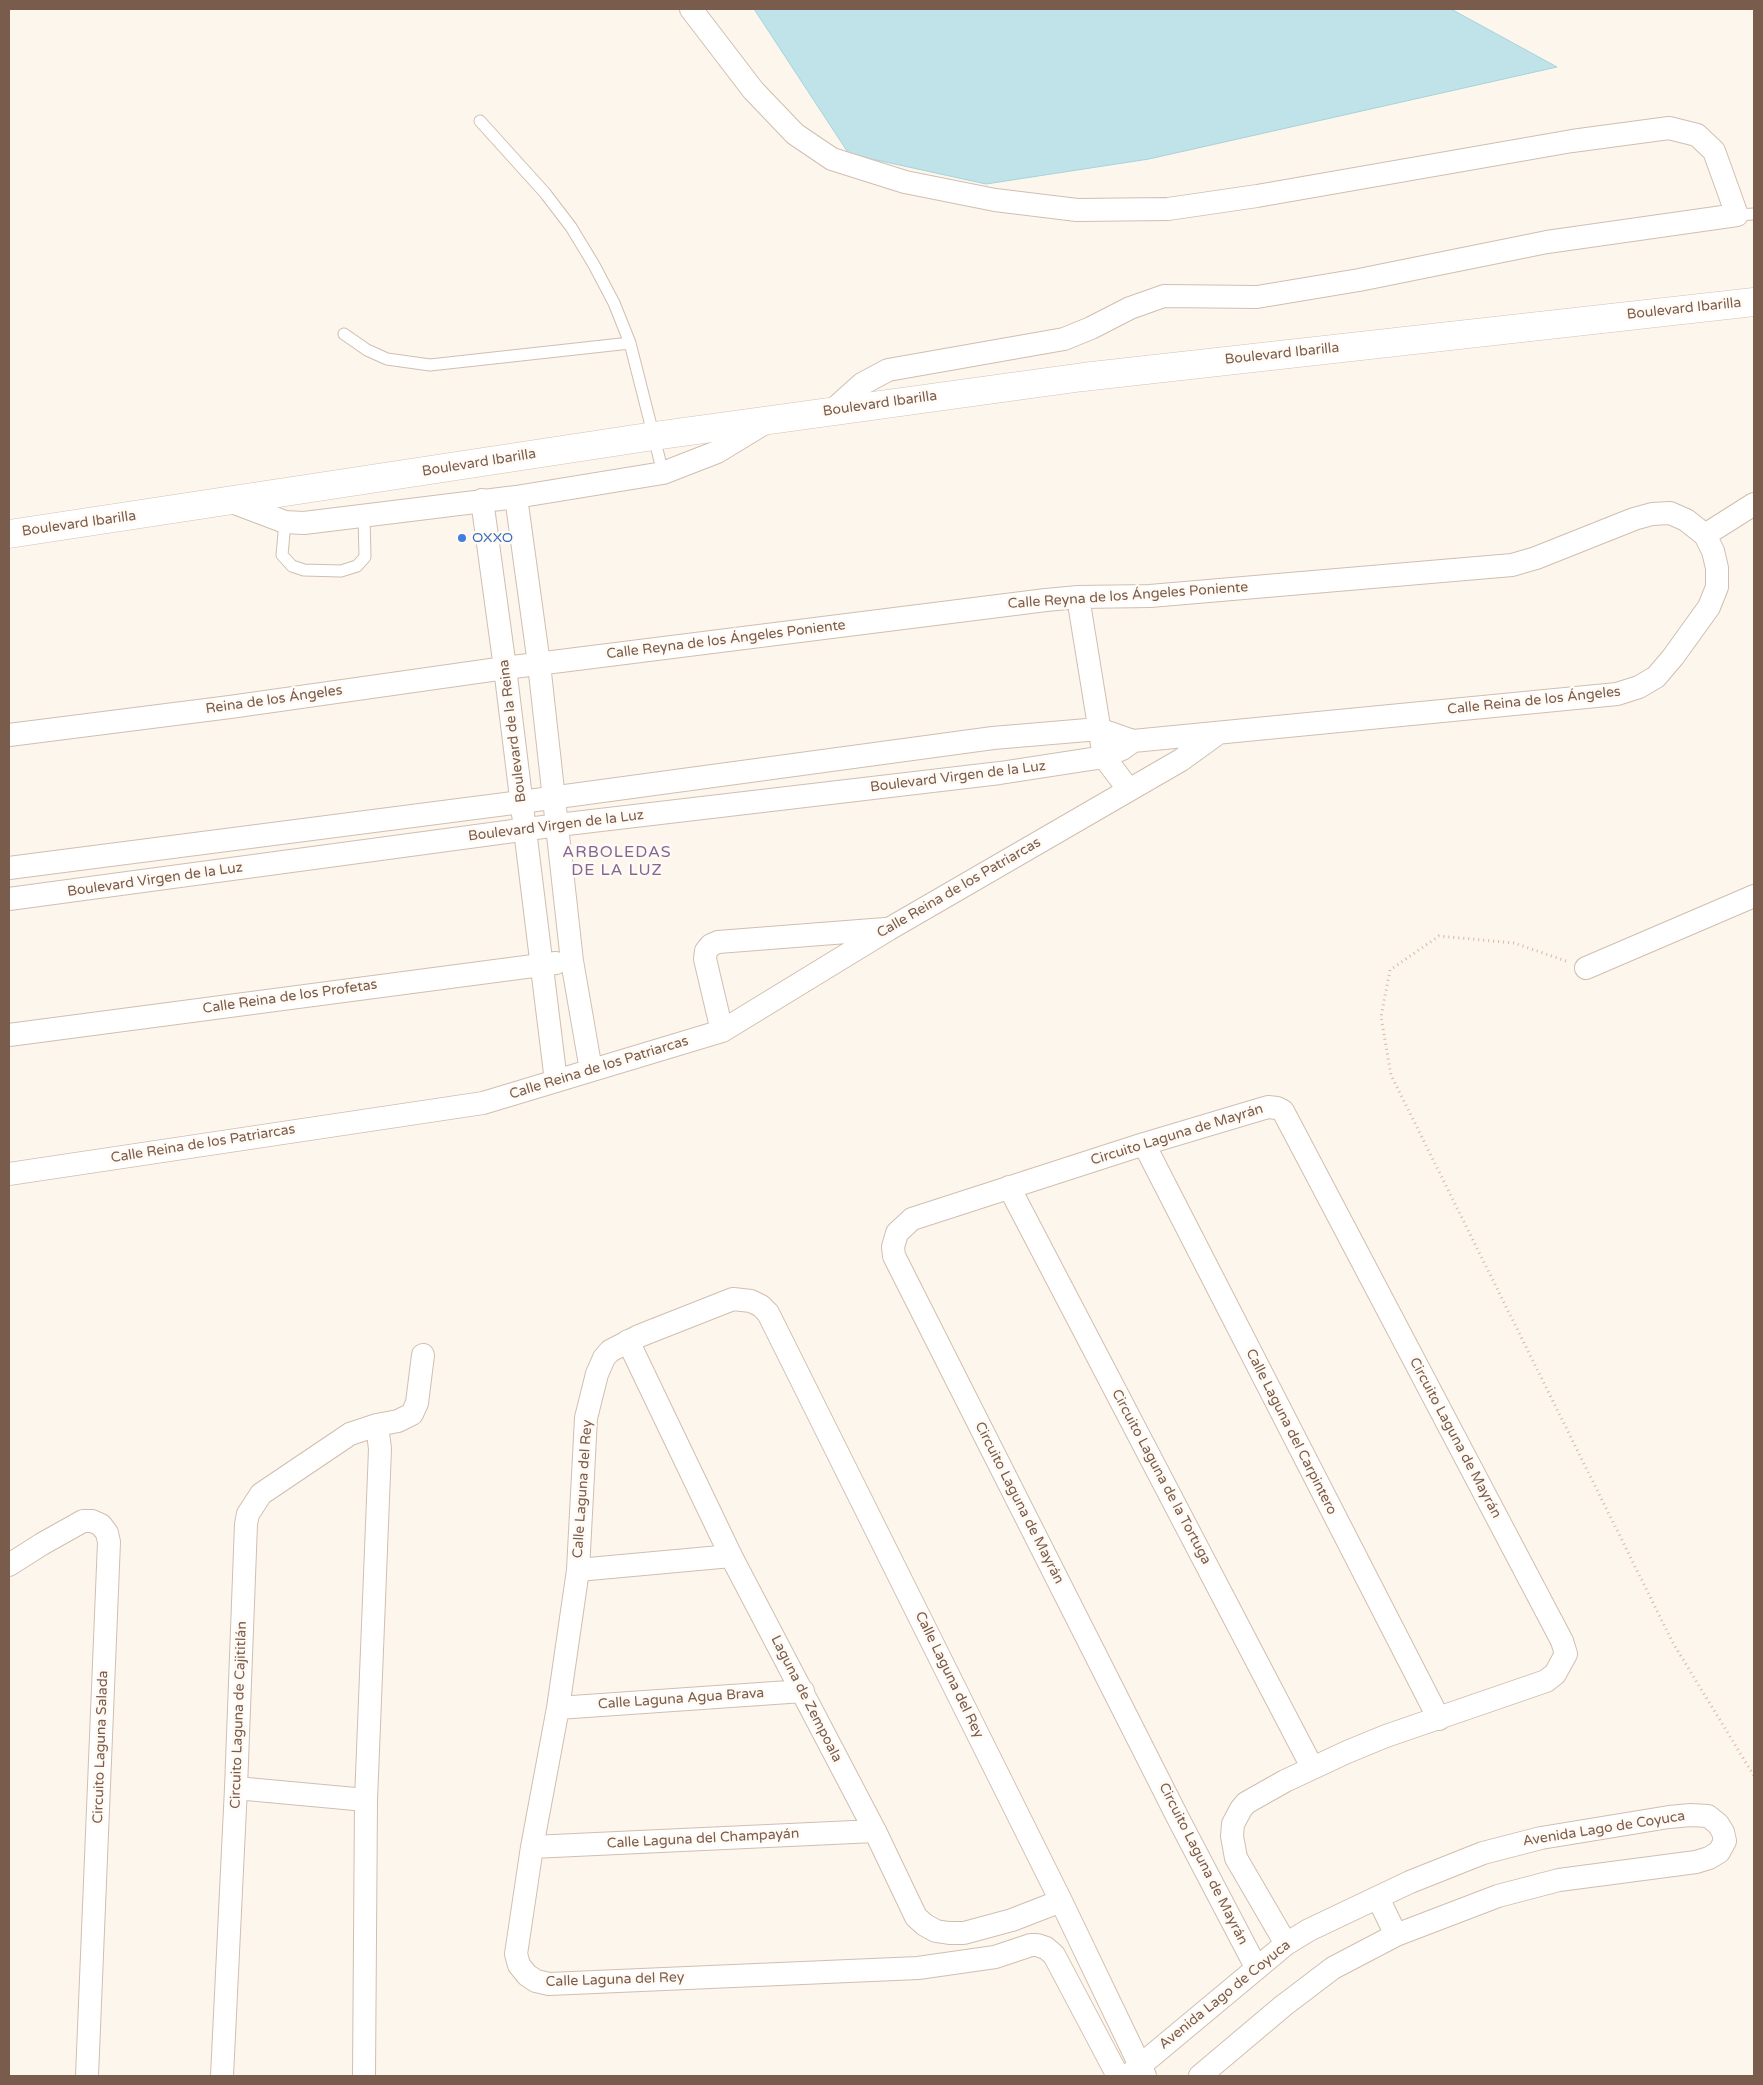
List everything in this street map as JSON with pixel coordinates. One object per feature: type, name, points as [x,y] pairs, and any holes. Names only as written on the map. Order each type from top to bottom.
[{"type":"street","points":[[691,9],[753,90],[795,134],[832,159],[905,182],[986,199],[1077,210],[1168,209],[1257,196],[1572,142],[1669,128],[1697,135],[1714,151],[1746,215],[1547,242],[1359,280],[1257,297],[1164,296],[1130,308],[1091,328],[1064,339],[888,370],[862,384],[832,411]]},
{"type":"street","name":"Boulevard Ibarilla","points":[[9,534],[232,502],[654,436],[832,411],[1225,360],[1754,302]]},
{"type":"street","points":[[232,502],[285,522],[324,522],[516,497],[663,473],[716,452],[772,419]]},
{"type":"street","points":[[516,497],[539,664],[572,961],[591,1070]]},
{"type":"street","name":"Boulevard de la Reina","points":[[482,500],[505,668],[556,1081]]},
{"type":"street","points":[[1705,535],[1754,504]]},
{"type":"street","name":"Calle Reyna de los Ángeles Poniente","points":[[539,664],[1078,597],[1150,596],[1512,565],[1536,558],[1634,519],[1652,514],[1670,513],[1686,520],[1705,535]]},
{"type":"street","name":"Calle Reina de los Ángeles","points":[[1099,729],[1133,741],[1617,694],[1639,688],[1656,677],[1709,607],[1717,587],[1717,568],[1713,552],[1705,535]]},
{"type":"street","points":[[1078,597],[1104,757],[1128,790],[1181,760],[1217,734]]},
{"type":"street","name":"Reina de los Ángeles","points":[[9,735],[230,707],[539,664]]},
{"type":"street","name":"Boulevard Virgen de la Luz","points":[[9,868],[521,802],[993,738],[1099,729]]},
{"type":"street","name":"Calle Reina de los Ángeles","points":[[1104,757],[1122,749],[1133,741]]},
{"type":"street","name":"Boulevard Virgen de la Luz","points":[[9,899],[525,830],[990,775],[1104,757]]},
{"type":"street","name":"Calle Reina de los Patriarcas","points":[[9,1174],[483,1103],[722,1031],[889,929],[1128,790]]},
{"type":"street","points":[[1586,968],[1754,896]]},
{"type":"street","points":[[722,1031],[705,959],[706,951],[711,945],[718,942],[889,929]]},
{"type":"street","name":"Calle Reina de los Profetas","points":[[9,1034],[572,961]]},
{"type":"street","name":"Circuito Laguna de Mayrán","points":[[1256,1967],[1170,1802],[894,1256],[894,1241],[897,1233],[912,1218],[1144,1144],[1268,1107],[1277,1108],[1282,1111],[1562,1641],[1566,1654],[1555,1674],[1546,1681],[1386,1736],[1312,1767],[1246,1804],[1239,1811],[1233,1824],[1233,1846],[1236,1858],[1286,1944]]},
{"type":"street","name":"Calle Laguna del Carpintero","points":[[1144,1144],[1439,1719]]},
{"type":"street","name":"Circuito Laguna de la Tortuga","points":[[1009,1187],[1312,1767]]},
{"type":"street","name":"Calle Laguna del Rey","points":[[1118,2076],[1054,1955],[1046,1948],[1037,1945],[1031,1945],[994,1957],[918,1968],[549,1984],[536,1982],[519,1965],[516,1954],[532,1846],[558,1708],[578,1570],[586,1418],[597,1374],[604,1358],[610,1351],[628,1341],[733,1299],[751,1301],[761,1306],[768,1313],[1061,1901],[1138,2072]]},
{"type":"street","name":"Laguna de Zempoala","points":[[628,1341],[731,1556],[875,1831],[916,1917],[925,1925],[936,1930],[949,1933],[964,1932],[1012,1920],[1061,1901]]},
{"type":"street","name":"Circuito Laguna de Cajititlán","points":[[222,2076],[246,1524],[248,1514],[261,1494],[350,1434],[377,1425],[398,1421],[412,1414],[417,1403],[423,1355]]},
{"type":"street","points":[[364,2076],[366,1800],[380,1449],[377,1425]]},
{"type":"street","name":"Circuito Laguna Salada","points":[[9,1565],[83,1521],[92,1521],[101,1525],[107,1533],[109,1542],[87,2076]]},
{"type":"street","points":[[578,1570],[731,1556]]},
{"type":"street","name":"Calle Laguna Agua Brava","points":[[558,1708],[803,1691]]},
{"type":"street","points":[[236,1788],[366,1800]]},
{"type":"street","name":"Avenida Lago de Coyuca","points":[[1138,2072],[1256,1967],[1286,1944],[1316,1927],[1410,1882],[1482,1853],[1541,1838],[1691,1815],[1708,1816],[1718,1824],[1723,1832],[1725,1841],[1719,1852],[1709,1858],[1696,1862],[1559,1880],[1498,1896],[1396,1935],[1333,1968],[1283,2006],[1200,2076]]},
{"type":"street","name":"Calle Laguna del Champayán","points":[[532,1846],[875,1831]]},
{"type":"street","points":[[1378,1898],[1396,1935]]},
{"type":"lane","points":[[480,122],[545,193],[571,227],[610,295],[630,343],[663,473]]},
{"type":"lane","points":[[344,334],[367,350],[387,359],[430,364],[630,343]]},
{"type":"lane","points":[[285,522],[282,555],[292,566],[304,570],[341,571],[357,566],[365,557],[364,517]]},
{"type":"path","points":[[1586,968],[1514,943],[1439,936],[1390,970],[1380,1017],[1391,1075],[1673,1643],[1754,1776]]},
{"type":"water","points":[[754,9],[1451,9],[1557,67],[1149,159],[986,184],[849,154]]},
{"type":"place","name":"OXXO","points":[[462,538]]},
{"type":"district","name":"ARBOLEDAS DE LA LUZ","points":[[617,862]]}]
